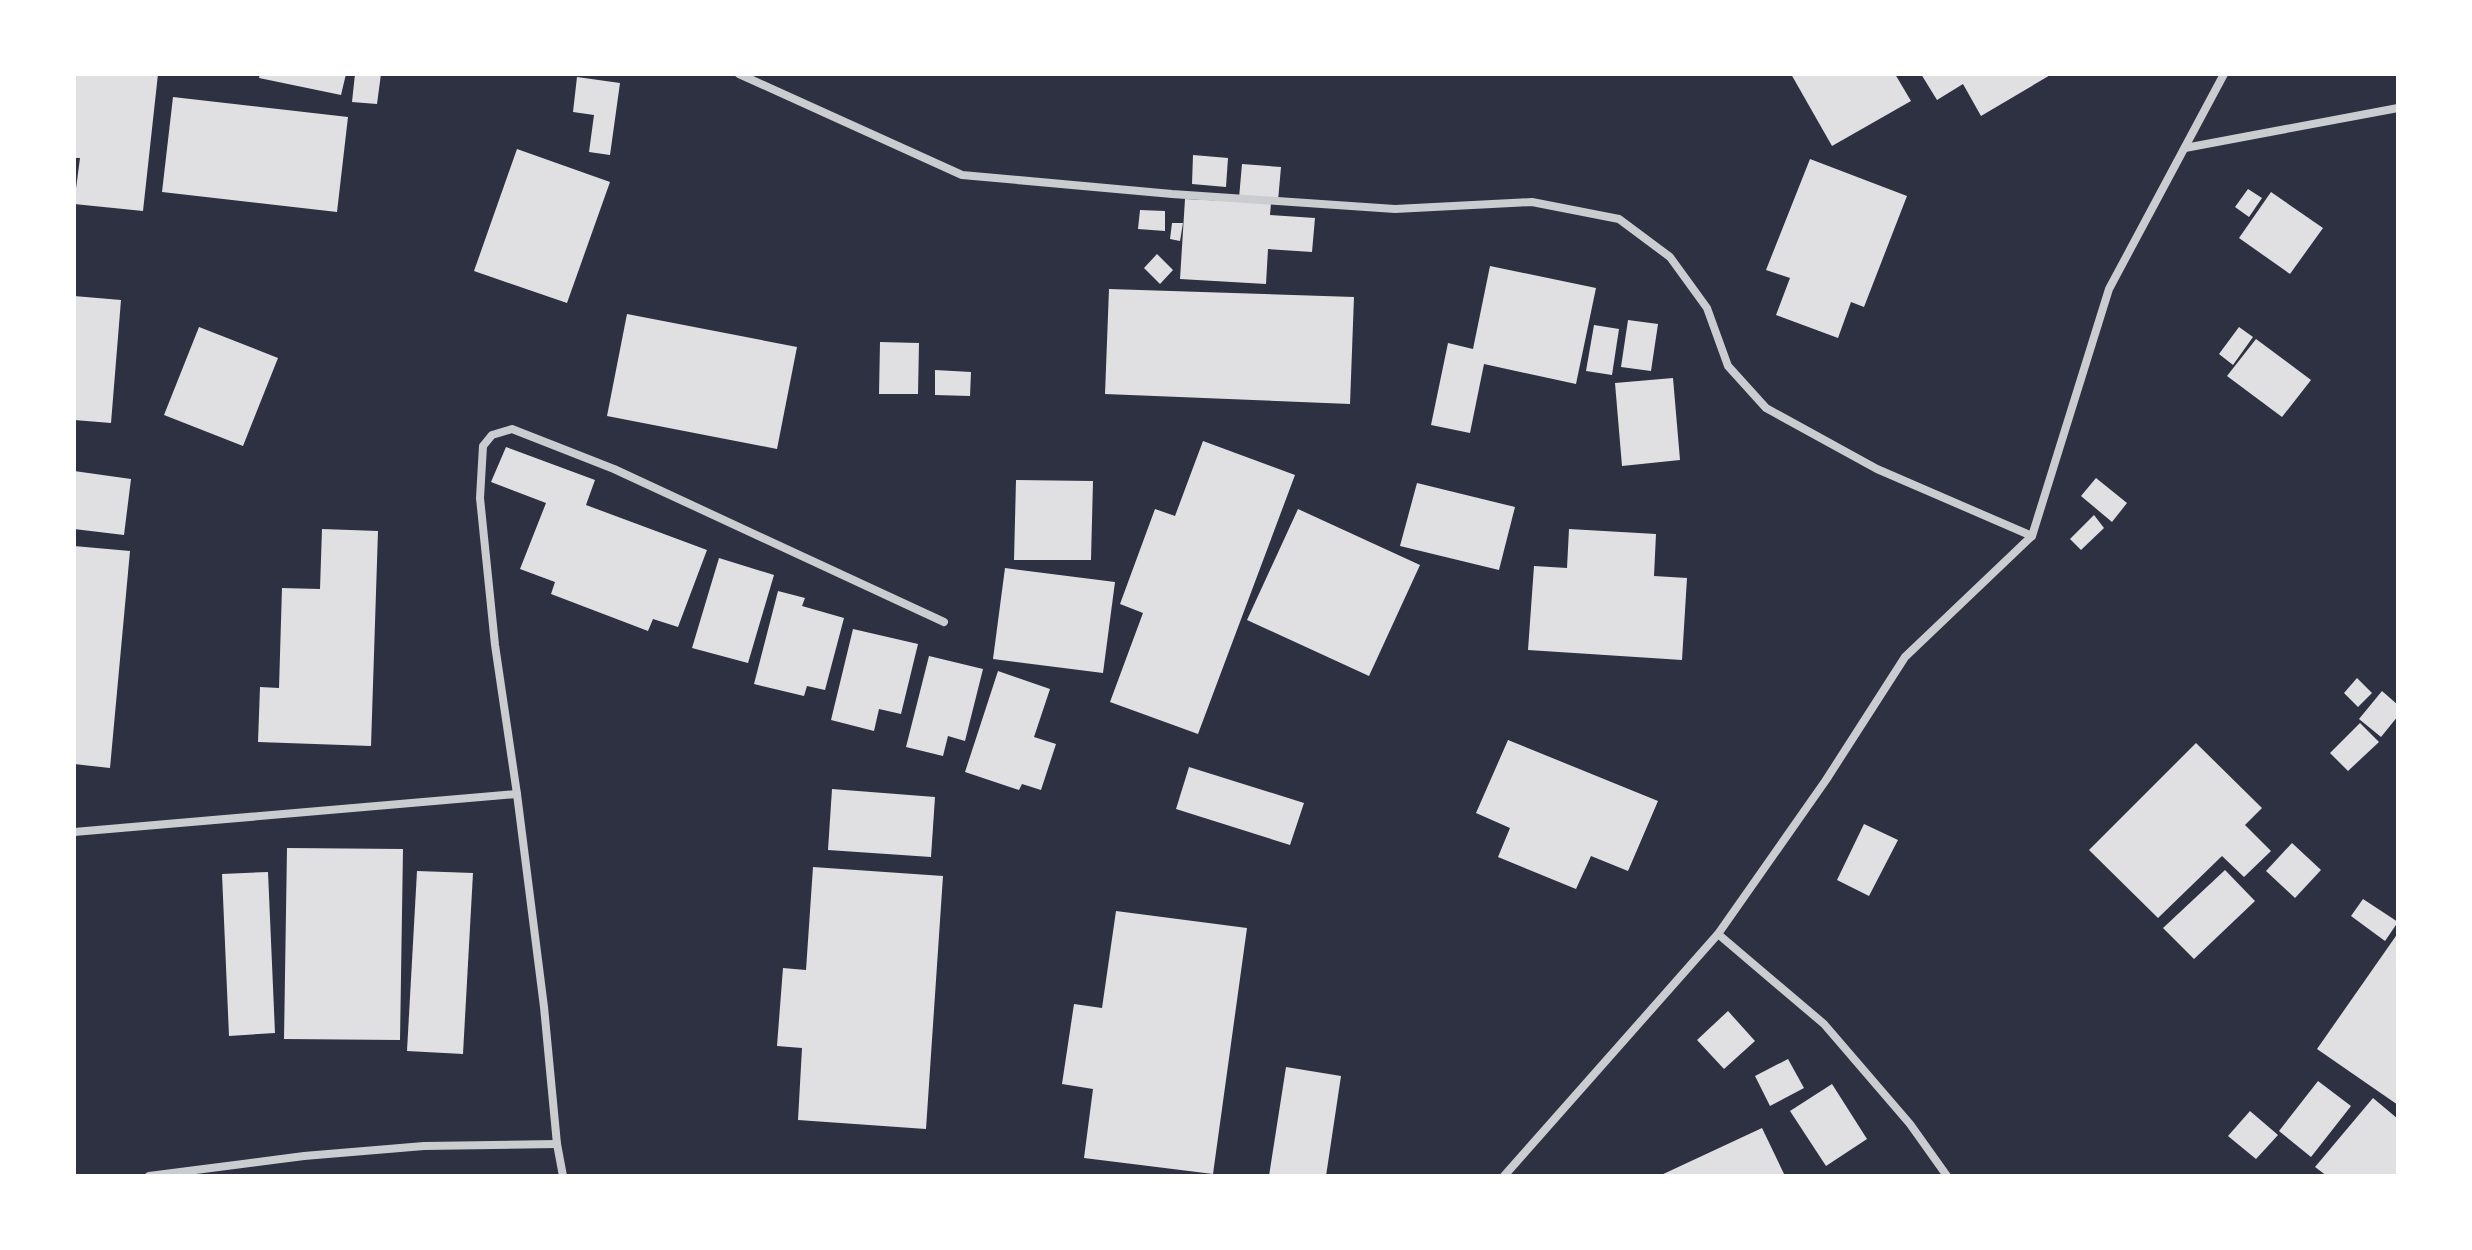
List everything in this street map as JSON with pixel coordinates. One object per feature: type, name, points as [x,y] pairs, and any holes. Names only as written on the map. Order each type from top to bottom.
[{"type":"street","points":[[739,74],[962,175],[1172,194],[1395,209],[1532,202],[1619,219],[1670,257],[1707,308],[1728,366],[1766,408],[1877,469],[2032,536]]},
{"type":"street","points":[[1504,1176],[1718,934],[1826,780],[1905,657],[2032,536],[2109,289],[2224,74]]},
{"type":"street","points":[[2185,148],[2398,108]]},
{"type":"street","points":[[563,1176],[517,794],[495,645],[480,498],[483,446],[492,435],[512,429],[614,469],[944,622]]},
{"type":"street","points":[[74,832],[517,794]]},
{"type":"street","points":[[1718,934],[1824,1024],[1910,1124],[1947,1176]]},
{"type":"street","points":[[149,1176],[304,1156],[424,1146],[557,1144]]},
{"type":"building","points":[[74,74],[158,74],[143,211],[74,204],[80,158],[74,158]]},
{"type":"building","points":[[260,74],[346,74],[341,95],[259,78]]},
{"type":"building","points":[[355,74],[381,74],[377,104],[352,102]]},
{"type":"building","points":[[1791,74],[1895,74],[1911,101],[1832,146]]},
{"type":"building","points":[[1921,74],[2052,74],[1981,116],[1963,84],[1937,100]]},
{"type":"building","points":[[577,77],[620,83],[610,155],[589,152],[594,115],[573,112]]},
{"type":"building","points":[[173,97],[348,117],[337,212],[162,192]]},
{"type":"building","points":[[517,149],[610,182],[567,303],[474,271]]},
{"type":"building","points":[[1193,155],[1228,158],[1226,187],[1192,184]]},
{"type":"building","points":[[1810,159],[1907,196],[1864,307],[1851,302],[1838,338],[1776,315],[1790,278],[1766,270]]},
{"type":"building","points":[[1242,164],[1281,167],[1278,201],[1239,198]]},
{"type":"building","points":[[2248,189],[2262,198],[2249,217],[2235,207]]},
{"type":"building","points":[[2271,192],[2323,228],[2290,274],[2239,238]]},
{"type":"building","points":[[1185,199],[1271,203],[1270,215],[1315,218],[1312,252],[1268,249],[1266,284],[1180,279]]},
{"type":"building","points":[[1140,210],[1165,211],[1165,231],[1138,229]]},
{"type":"building","points":[[1172,223],[1183,223],[1180,241],[1170,239]]},
{"type":"building","points":[[1157,254],[1173,270],[1160,284],[1144,268]]},
{"type":"building","points":[[1490,266],[1596,288],[1576,384],[1484,364],[1470,433],[1431,425],[1448,343],[1473,349]]},
{"type":"building","points":[[1109,289],[1354,297],[1350,404],[1105,394]]},
{"type":"building","points":[[74,296],[121,300],[111,423],[74,420]]},
{"type":"building","points":[[627,314],[797,347],[777,449],[607,416]]},
{"type":"building","points":[[1628,320],[1658,324],[1651,371],[1621,367]]},
{"type":"building","points":[[1594,325],[1619,329],[1612,375],[1586,371]]},
{"type":"building","points":[[199,327],[278,358],[243,446],[164,415]]},
{"type":"building","points":[[2239,327],[2253,337],[2233,365],[2219,354]]},
{"type":"building","points":[[2256,339],[2311,380],[2282,417],[2227,376]]},
{"type":"building","points":[[880,342],[919,343],[918,394],[879,394]]},
{"type":"building","points":[[935,370],[971,372],[970,396],[935,395]]},
{"type":"building","points":[[1673,378],[1680,460],[1622,466],[1615,383]]},
{"type":"building","points":[[1203,441],[1295,475],[1198,734],[1110,702],[1143,613],[1120,604],[1155,509],[1175,516]]},
{"type":"building","points":[[506,447],[595,480],[586,505],[707,550],[678,627],[653,619],[648,631],[551,594],[555,582],[520,569],[546,503],[491,482]]},
{"type":"building","points":[[74,471],[131,479],[124,535],[74,529]]},
{"type":"building","points":[[2096,478],[2127,503],[2112,522],[2081,496]]},
{"type":"building","points":[[1016,480],[1093,481],[1091,560],[1014,560]]},
{"type":"building","points":[[1417,483],[1515,507],[1499,570],[1400,546]]},
{"type":"building","points":[[1298,509],[1420,565],[1369,676],[1247,620]]},
{"type":"building","points":[[2094,515],[2104,528],[2081,550],[2070,539]]},
{"type":"building","points":[[322,529],[378,531],[371,746],[258,742],[260,687],[279,688],[282,588],[320,589]]},
{"type":"building","points":[[1569,529],[1656,534],[1654,576],[1687,578],[1682,660],[1528,650],[1534,566],[1567,568]]},
{"type":"building","points":[[74,546],[130,551],[110,768],[74,764]]},
{"type":"building","points":[[719,558],[774,575],[748,663],[692,648]]},
{"type":"building","points":[[1005,568],[1115,582],[1103,673],[993,659]]},
{"type":"building","points":[[778,591],[805,598],[802,606],[844,618],[825,690],[807,686],[804,696],[754,684]]},
{"type":"building","points":[[853,629],[918,644],[901,714],[879,709],[874,731],[831,720]]},
{"type":"building","points":[[929,656],[983,669],[965,741],[948,736],[943,756],[906,747]]},
{"type":"building","points":[[998,671],[1050,689],[1034,737],[1056,744],[1041,790],[1022,784],[1019,790],[965,772]]},
{"type":"building","points":[[2357,678],[2372,693],[2358,707],[2344,693]]},
{"type":"building","points":[[2382,691],[2398,705],[2398,716],[2381,737],[2359,719]]},
{"type":"building","points":[[2360,723],[2379,742],[2348,771],[2330,753]]},
{"type":"building","points":[[1508,740],[1658,801],[1628,871],[1591,856],[1576,889],[1498,857],[1510,828],[1476,813]]},
{"type":"building","points":[[2196,743],[2262,808],[2245,825],[2271,851],[2244,877],[2222,856],[2158,918],[2089,850]]},
{"type":"building","points":[[1189,767],[1304,803],[1290,845],[1176,809]]},
{"type":"building","points":[[832,789],[935,797],[931,857],[828,850]]},
{"type":"building","points":[[1864,824],[1898,840],[1869,896],[1837,880]]},
{"type":"building","points":[[2292,843],[2321,870],[2295,898],[2266,871]]},
{"type":"building","points":[[287,848],[403,849],[400,1040],[284,1039]]},
{"type":"building","points":[[813,867],[943,876],[926,1129],[798,1120],[802,1048],[777,1046],[783,968],[806,970]]},
{"type":"building","points":[[2225,870],[2255,901],[2194,959],[2163,928]]},
{"type":"building","points":[[417,871],[473,873],[463,1054],[407,1051]]},
{"type":"building","points":[[268,872],[275,1033],[229,1036],[222,874]]},
{"type":"building","points":[[2363,899],[2398,922],[2385,941],[2351,916]]},
{"type":"building","points":[[1116,911],[1247,928],[1213,1174],[1084,1158],[1093,1089],[1062,1084],[1074,1004],[1102,1008]]},
{"type":"building","points":[[2398,933],[2398,1105],[2317,1049]]},
{"type":"building","points":[[1728,1011],[1755,1041],[1724,1069],[1697,1040]]},
{"type":"building","points":[[1788,1059],[1804,1088],[1770,1106],[1755,1076]]},
{"type":"building","points":[[1286,1067],[1341,1076],[1326,1176],[1269,1176]]},
{"type":"building","points":[[2318,1081],[2351,1106],[2311,1157],[2279,1131]]},
{"type":"building","points":[[1832,1084],[1867,1139],[1826,1166],[1790,1111]]},
{"type":"building","points":[[2373,1098],[2398,1119],[2398,1176],[2327,1176],[2315,1167]]},
{"type":"building","points":[[2250,1111],[2278,1135],[2256,1159],[2228,1136]]},
{"type":"building","points":[[1762,1128],[1785,1176],[1659,1176]]}]
